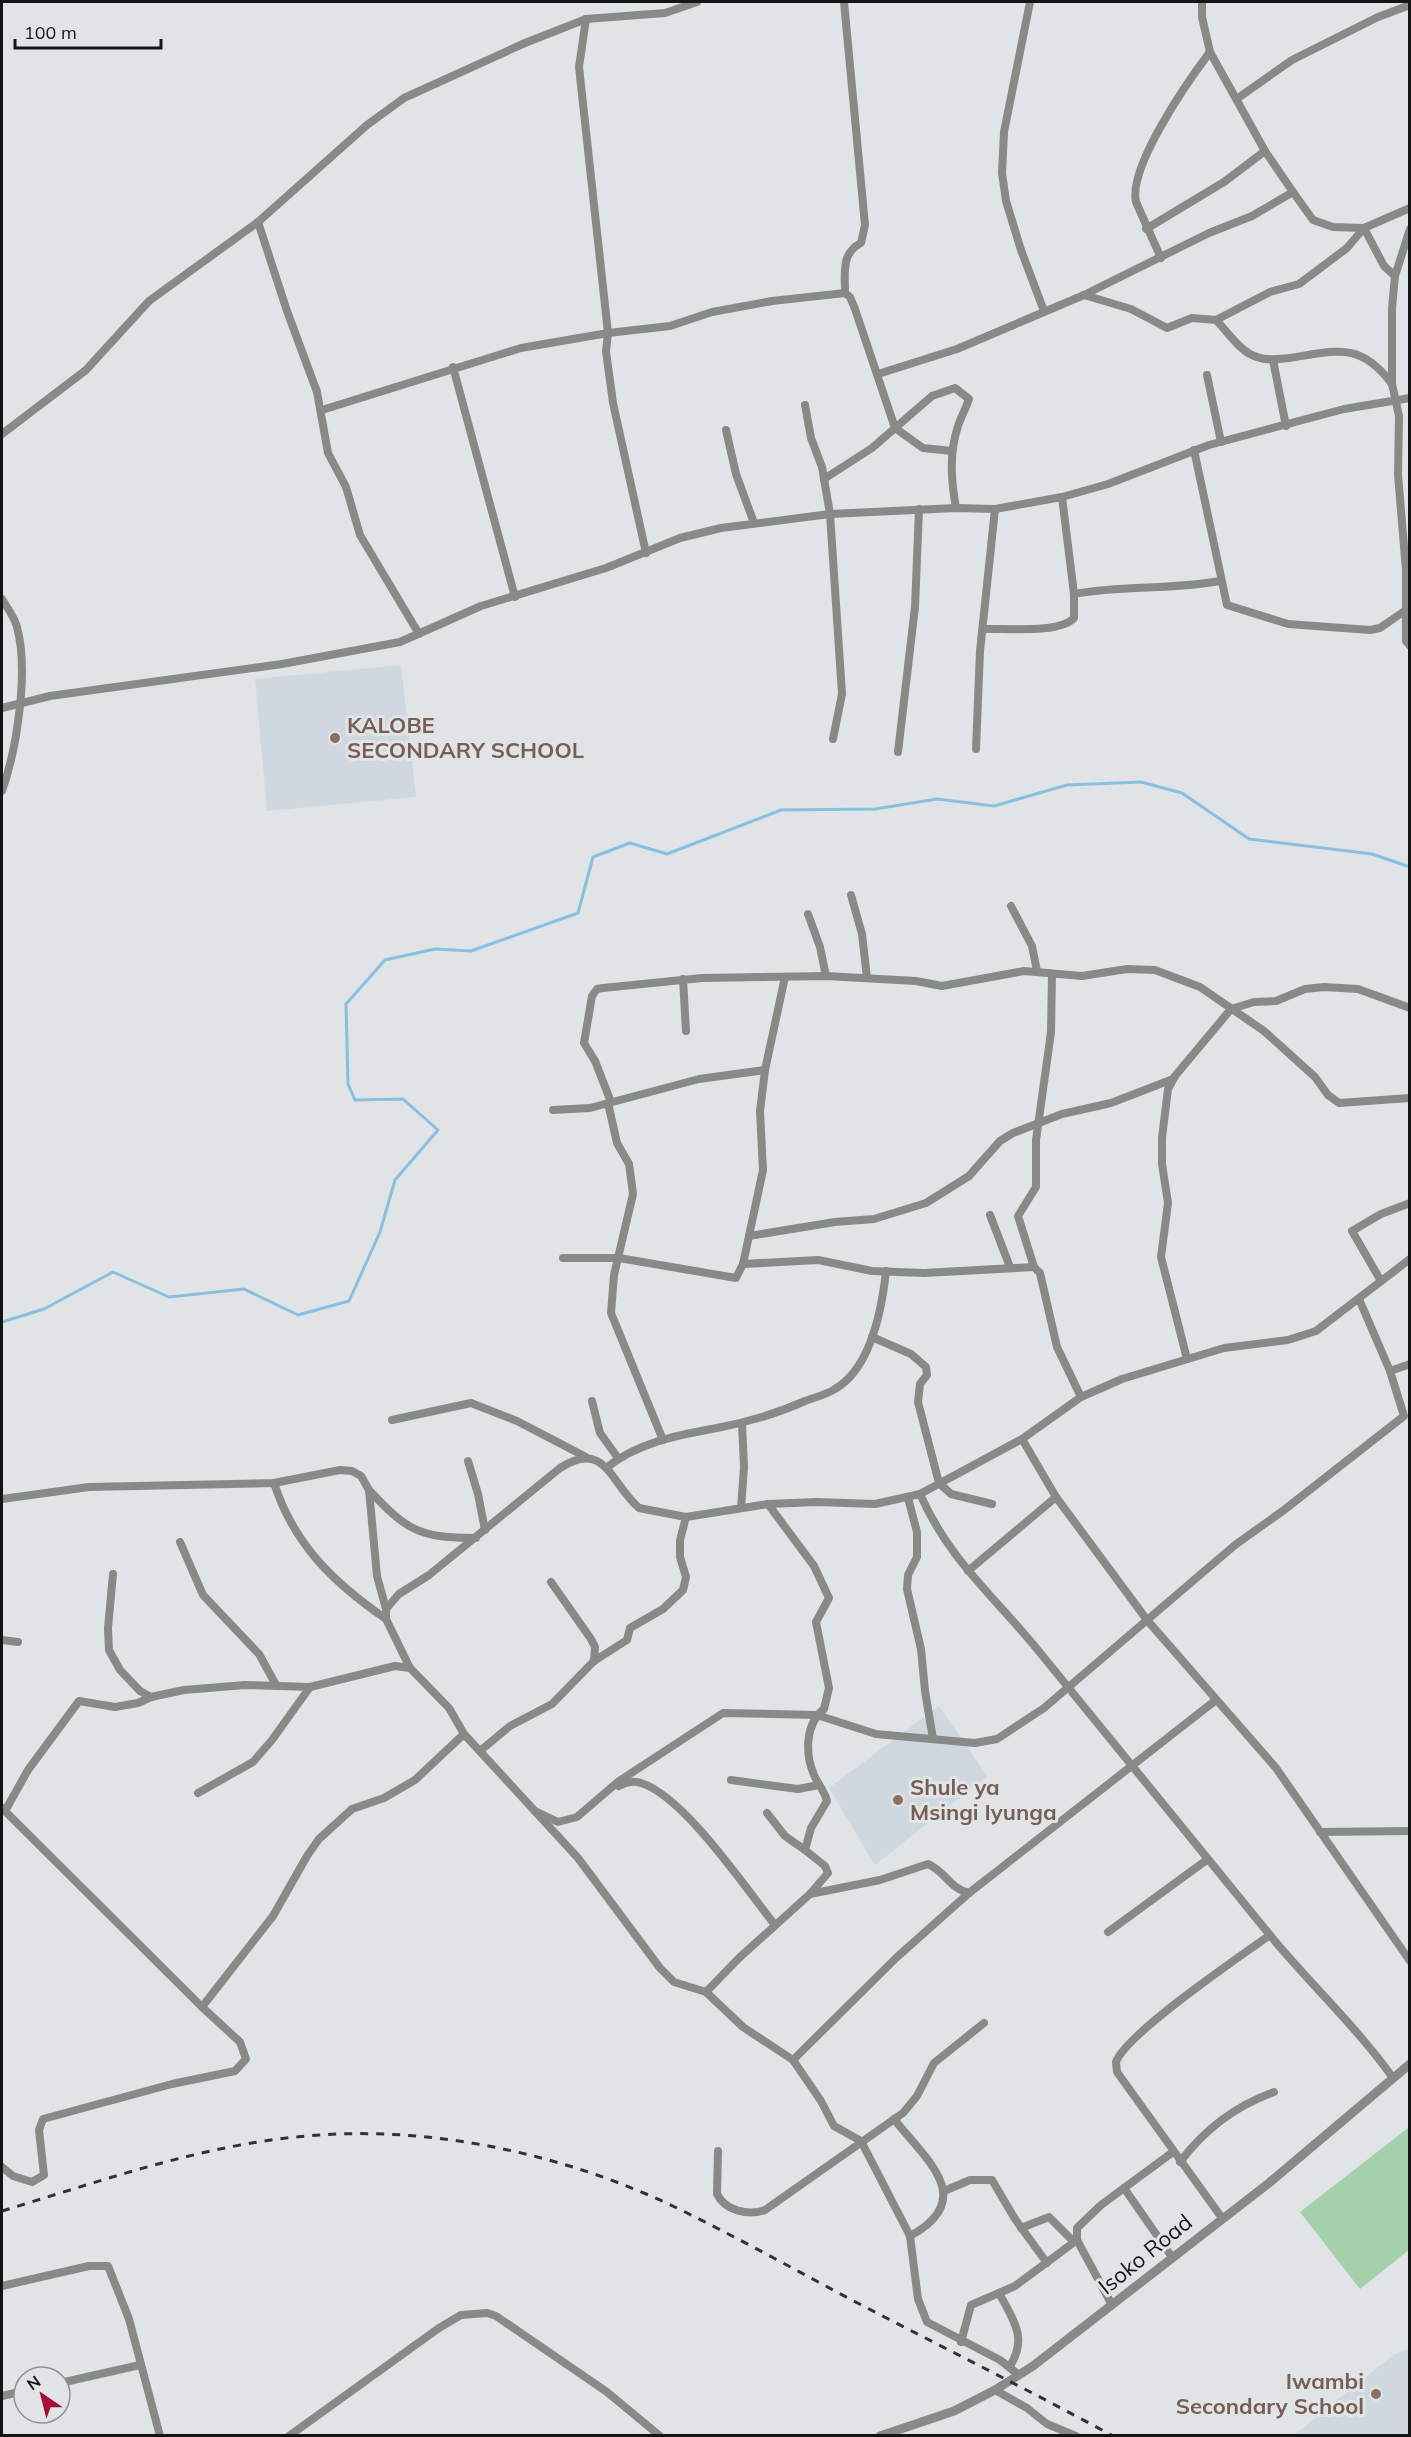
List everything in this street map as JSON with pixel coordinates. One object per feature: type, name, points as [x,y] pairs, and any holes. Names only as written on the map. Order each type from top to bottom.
[{"type":"street","points":[[2,434],[86,370],[149,302],[258,222],[367,125],[405,98],[544,34],[586,19],[665,13],[697,2]]},
{"type":"street","points":[[844,2],[865,225],[861,243],[851,248],[844,264],[845,293]]},
{"type":"street","points":[[1030,2],[1004,132],[1002,172],[1006,201],[1021,250],[1044,311]]},
{"type":"street","points":[[1202,2],[1202,18],[1210,52],[1238,98],[1265,151],[1313,220],[1333,227],[1364,228],[1410,208]]},
{"type":"street","points":[[1238,98],[1292,60],[1378,17],[1410,5]]},
{"type":"street","points":[[586,19],[579,67],[608,333],[606,351],[613,403],[646,553]]},
{"type":"street","points":[[1161,258],[1146,229],[1136,202],[1136,180],[1170,112],[1210,52]]},
{"type":"street","points":[[1146,229],[1224,182],[1265,151]]},
{"type":"street","points":[[878,374],[957,349],[1084,295],[1209,233],[1252,216],[1293,192]]},
{"type":"street","points":[[258,222],[322,410],[328,453],[346,487],[363,541],[419,634]]},
{"type":"street","points":[[1084,295],[1131,309],[1167,328],[1192,318],[1216,320],[1270,292],[1299,284],[1347,248],[1364,228]]},
{"type":"street","points":[[1364,228],[1384,266],[1395,276]]},
{"type":"street","points":[[1410,229],[1395,276],[1392,308],[1392,384],[1399,416],[1399,499],[1408,570],[1406,641],[1410,646]]},
{"type":"street","points":[[322,410],[453,367],[521,348],[608,333],[670,326],[712,312],[772,301],[845,293],[850,297],[855,309],[895,428],[923,447],[952,451]]},
{"type":"street","points":[[1216,320],[1255,357],[1273,360],[1338,350],[1354,352],[1368,358],[1392,384]]},
{"type":"street","points":[[1273,360],[1286,426]]},
{"type":"street","points":[[453,367],[516,597]]},
{"type":"street","points":[[1207,375],[1221,442]]},
{"type":"street","points":[[824,479],[864,454],[932,396],[955,388],[969,399],[957,428],[952,451],[951,479],[956,508]]},
{"type":"street","points":[[2,708],[19,703],[282,664],[377,647],[419,634],[455,616],[646,553],[680,538],[754,523],[830,514],[919,509],[995,509],[1062,497],[1108,484],[1194,450],[1221,442],[1395,399],[1410,398]]},
{"type":"street","points":[[805,405],[811,438],[824,479],[830,514],[842,694],[833,739]]},
{"type":"street","points":[[726,430],[736,474],[754,523]]},
{"type":"street","points":[[1194,450],[1225,603],[1288,624],[1370,630],[1380,628],[1406,610]]},
{"type":"street","points":[[984,629],[1041,628],[1064,624],[1074,618],[1074,594],[1062,497]]},
{"type":"street","points":[[898,752],[915,607],[919,509]]},
{"type":"street","points":[[976,749],[980,651],[995,509]]},
{"type":"street","points":[[1074,594],[1136,587],[1185,587],[1220,580]]},
{"type":"street","points":[[2,599],[14,619],[20,640],[19,703],[15,746],[2,791]]},
{"type":"street","points":[[850,895],[862,934],[867,978]]},
{"type":"street","points":[[1011,906],[1032,946],[1037,971]]},
{"type":"street","points":[[808,914],[820,947],[826,976]]},
{"type":"street","points":[[663,1440],[611,1313],[611,1294],[623,1233],[632,1206],[633,1183],[629,1164],[617,1143],[609,1102],[595,1061],[584,1043],[594,992],[603,988],[683,980],[826,976],[916,981],[942,986],[1004,974],[1037,971],[1082,976],[1127,969],[1155,970],[1200,987],[1264,1031],[1315,1077],[1328,1095],[1339,1103],[1410,1098]]},
{"type":"street","points":[[1052,974],[1049,1055],[1038,1124],[1036,1187],[1018,1216],[1034,1267],[1040,1273],[1056,1347],[1081,1397]]},
{"type":"street","points":[[563,1258],[619,1258],[736,1278],[743,1264],[763,1170],[759,1119],[765,1070],[785,977]]},
{"type":"street","points":[[683,980],[686,1031]]},
{"type":"street","points":[[1187,1359],[1161,1257],[1168,1203],[1162,1164],[1162,1138],[1168,1089],[1173,1079],[1231,1009],[1254,1002],[1276,1001],[1305,989],[1324,987],[1358,989],[1410,1008]]},
{"type":"street","points":[[553,1110],[590,1108],[699,1079],[765,1070]]},
{"type":"street","points":[[749,1236],[874,1219],[926,1203],[969,1176],[1000,1141],[1062,1114],[1111,1103],[1173,1079]]},
{"type":"street","points":[[1381,1281],[1352,1231],[1381,1214],[1410,1203]]},
{"type":"street","points":[[990,1215],[1010,1267]]},
{"type":"street","points":[[392,1420],[471,1403],[517,1421],[606,1468],[639,1508],[687,1517],[768,1504],[874,1504],[920,1494],[1022,1438],[1081,1397],[1122,1379],[1224,1348],[1303,1336],[1326,1325],[1410,1259]]},
{"type":"street","points":[[743,1264],[818,1260],[861,1269],[941,1273],[1034,1267]]},
{"type":"street","points":[[606,1468],[618,1458],[663,1440],[776,1414],[836,1389],[860,1361],[872,1337],[882,1307],[886,1271]]},
{"type":"street","points":[[535,1811],[558,1822],[566,1822],[588,1809],[612,1789],[716,1715],[754,1713],[817,1715],[876,1734],[975,1743],[997,1739],[1036,1714],[1235,1545],[1293,1503],[1365,1443],[1404,1416],[1390,1371],[1359,1299]]},
{"type":"street","points":[[872,1337],[911,1354],[926,1366],[927,1375],[920,1384],[918,1402],[939,1483],[951,1494],[992,1504]]},
{"type":"street","points":[[1390,1371],[1410,1364]]},
{"type":"street","points":[[592,1401],[600,1432],[618,1458]]},
{"type":"street","points":[[741,1508],[744,1467],[742,1423]]},
{"type":"street","points":[[1022,1438],[1056,1497],[1147,1620],[1264,1753],[1410,1961]]},
{"type":"street","points":[[386,1608],[399,1594],[429,1575],[476,1538],[546,1478],[574,1459],[588,1457]]},
{"type":"street","points":[[468,1461],[478,1494],[485,1530]]},
{"type":"street","points":[[2,1499],[88,1486],[274,1483],[347,1470],[361,1476],[369,1490],[399,1521],[438,1538],[476,1538]]},
{"type":"street","points":[[274,1483],[285,1513],[298,1538],[347,1590],[386,1619]]},
{"type":"street","points":[[369,1490],[377,1576],[386,1608],[386,1619],[410,1668],[449,1708],[464,1734],[603,1889],[660,1968],[683,1986],[706,1992],[743,2027],[793,2060],[821,2100],[834,2126],[861,2141],[909,2236],[922,2313],[931,2326],[1010,2366],[1019,2375]]},
{"type":"street","points":[[920,1494],[940,1536],[968,1571],[1018,1626],[1270,1935],[1358,2032],[1392,2078]]},
{"type":"street","points":[[968,1571],[1056,1497]]},
{"type":"street","points":[[908,1498],[917,1532],[917,1557],[908,1575],[907,1589],[921,1649],[933,1739]]},
{"type":"street","points":[[768,1504],[814,1566],[829,1598],[816,1622],[829,1688],[824,1709],[817,1715],[809,1729],[808,1740],[813,1773],[827,1801],[811,1828],[806,1850]]},
{"type":"street","points":[[480,1751],[510,1726],[552,1704],[594,1661],[623,1644],[627,1640],[630,1628],[663,1609],[683,1590],[686,1577],[680,1557],[680,1540],[687,1517]]},
{"type":"street","points":[[180,1542],[203,1595],[259,1654],[276,1685]]},
{"type":"street","points":[[113,1574],[108,1628],[109,1650],[120,1670],[140,1691],[151,1697]]},
{"type":"street","points":[[551,1582],[591,1639],[595,1647],[594,1661]]},
{"type":"street","points":[[2,1640],[18,1642]]},
{"type":"street","points":[[2,2167],[32,2182],[44,2175],[39,2130],[43,2119],[172,2084],[235,2071],[246,2059],[244,2046],[3,1810],[28,1770],[79,1701],[116,1707],[184,1690],[276,1685],[310,1687],[395,1666],[410,1668]]},
{"type":"street","points":[[198,1793],[253,1762],[272,1740],[310,1687]]},
{"type":"street","points":[[793,2060],[896,1958],[969,1893],[1216,1700]]},
{"type":"street","points":[[202,2007],[273,1916],[319,1839],[352,1809],[384,1798],[415,1780],[464,1734]]},
{"type":"street","points":[[731,1780],[798,1789],[819,1785]]},
{"type":"street","points":[[612,1789],[626,1782],[638,1782],[670,1801],[734,1872],[775,1925]]},
{"type":"street","points":[[706,1992],[810,1894],[828,1873],[825,1866],[785,1836],[767,1813]]},
{"type":"street","points":[[1320,1832],[1410,1831]]},
{"type":"street","points":[[1108,1932],[1208,1860]]},
{"type":"street","points":[[810,1894],[880,1880],[928,1864],[939,1869],[954,1888],[969,1893]]},
{"type":"street","points":[[1222,2218],[1117,2072],[1117,2058],[1147,2028],[1211,1976],[1270,1935]]},
{"type":"street","points":[[718,2151],[717,2194],[720,2200],[740,2211],[754,2214],[777,2202],[894,2119],[917,2096],[934,2063],[984,2024]]},
{"type":"street","name":"Isoko Road","points":[[880,2436],[954,2411],[1019,2375],[1112,2306],[1269,2183],[1410,2064]]},
{"type":"street","points":[[1180,2162],[1215,2124],[1236,2109],[1274,2092]]},
{"type":"street","points":[[894,2119],[942,2182],[944,2191],[942,2209],[936,2218],[927,2227],[909,2236]]},
{"type":"street","points":[[961,2342],[971,2305],[1015,2286],[1047,2263],[1075,2241],[1077,2228],[1084,2220],[1173,2152]]},
{"type":"street","points":[[944,2191],[970,2180],[992,2180],[1021,2228],[1047,2263]]},
{"type":"street","points":[[1124,2188],[1172,2257]]},
{"type":"street","points":[[1021,2228],[1049,2217],[1075,2241],[1112,2306]]},
{"type":"street","points":[[2,2286],[89,2266],[108,2266],[112,2270],[129,2319],[160,2436]]},
{"type":"street","points":[[999,2293],[1019,2336],[1019,2349],[1010,2366]]},
{"type":"street","points":[[289,2436],[439,2328],[461,2315],[481,2313],[496,2316],[506,2322],[607,2392],[660,2436]]},
{"type":"street","points":[[72,2380],[140,2365]]},
{"type":"street","points":[[995,2390],[1027,2408],[1047,2424],[1076,2436]]},
{"type":"shaded area","name":"KALOBE SECONDARY SCHOOL","points":[[401,665],[416,797],[267,811],[255,679]]},
{"type":"shaded area","points":[[939,1706],[987,1776],[875,1865],[829,1788]]},
{"type":"shaded area","name":"Iwambi Secondary School","points":[[1409,2348],[1409,2435],[1294,2435],[1393,2355]]},
{"type":"green space","points":[[1408,2128],[1409,2250],[1360,2289],[1300,2212]]},
{"type":"waterway","points":[[2,1322],[44,1309],[113,1272],[169,1297],[244,1289],[298,1315],[349,1301],[380,1232],[395,1180],[438,1130],[403,1099],[355,1100],[348,1084],[346,1004],[385,960],[435,949],[471,951],[578,913],[593,857],[630,843],[667,854],[781,810],[875,809],[937,799],[994,806],[1067,785],[1141,782],[1182,793],[1249,839],[1372,854],[1410,867]]},
{"type":"railway","points":[[2,2211],[184,2157],[296,2137],[394,2134],[492,2147],[589,2172],[679,2209],[1113,2436]]},
{"type":"place","name":"KALOBE SECONDARY SCHOOL","points":[[335,738]]},
{"type":"place","name":"Shule ya Msingi Iyunga","points":[[898,1800]]},
{"type":"place","name":"Iwambi Secondary School","points":[[1376,2394]]}]
